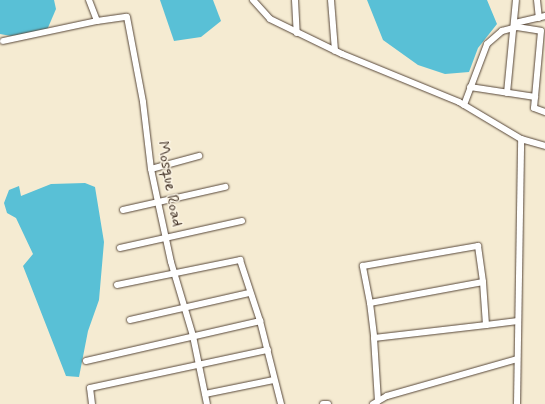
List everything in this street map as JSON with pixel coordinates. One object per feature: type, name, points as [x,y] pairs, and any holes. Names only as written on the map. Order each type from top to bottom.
[{"type":"street","points":[[3,41],[97,21],[89,0]]},
{"type":"street","points":[[253,0],[270,19],[335,51],[464,105],[521,139],[545,146]]},
{"type":"street","points":[[294,0],[297,32]]},
{"type":"street","points":[[331,0],[335,51]]},
{"type":"street","points":[[508,93],[515,26],[516,0]]},
{"type":"street","points":[[464,105],[487,44],[502,32],[542,17],[537,0]]},
{"type":"street","name":"Mosque Road","points":[[97,21],[127,17],[143,102],[151,169],[166,238],[193,336],[207,404]]},
{"type":"street","points":[[515,26],[543,32],[534,108],[545,112]]},
{"type":"street","points":[[470,87],[535,97]]},
{"type":"street","points":[[517,404],[521,139]]},
{"type":"street","points":[[151,169],[199,156]]},
{"type":"street","points":[[123,210],[225,187]]},
{"type":"street","points":[[120,248],[242,221]]},
{"type":"street","points":[[376,403],[374,338],[370,303],[363,266],[478,246],[483,282],[486,325]]},
{"type":"street","points":[[117,285],[240,260],[249,292],[260,321],[281,404]]},
{"type":"street","points":[[370,303],[483,282]]},
{"type":"street","points":[[130,320],[249,292]]},
{"type":"street","points":[[86,361],[260,321]]},
{"type":"street","points":[[374,338],[518,321]]},
{"type":"street","points":[[92,404],[90,388],[199,366],[268,350]]},
{"type":"street","points":[[376,403],[387,396],[517,359]]},
{"type":"street","points":[[205,394],[274,380]]},
{"type":"street","points":[[323,404],[328,404]]},
{"type":"water","points":[[0,0],[54,0],[56,9],[47,30],[11,36],[0,34]]},
{"type":"water","points":[[160,0],[213,0],[221,21],[201,37],[174,41]]},
{"type":"water","points":[[367,0],[487,0],[497,24],[478,48],[469,72],[445,74],[418,65],[383,40]]},
{"type":"water","points":[[85,183],[95,187],[104,242],[99,300],[88,331],[79,377],[66,376],[23,266],[33,254],[16,218],[7,213],[4,203],[9,190],[19,186],[21,196],[51,184]]}]
